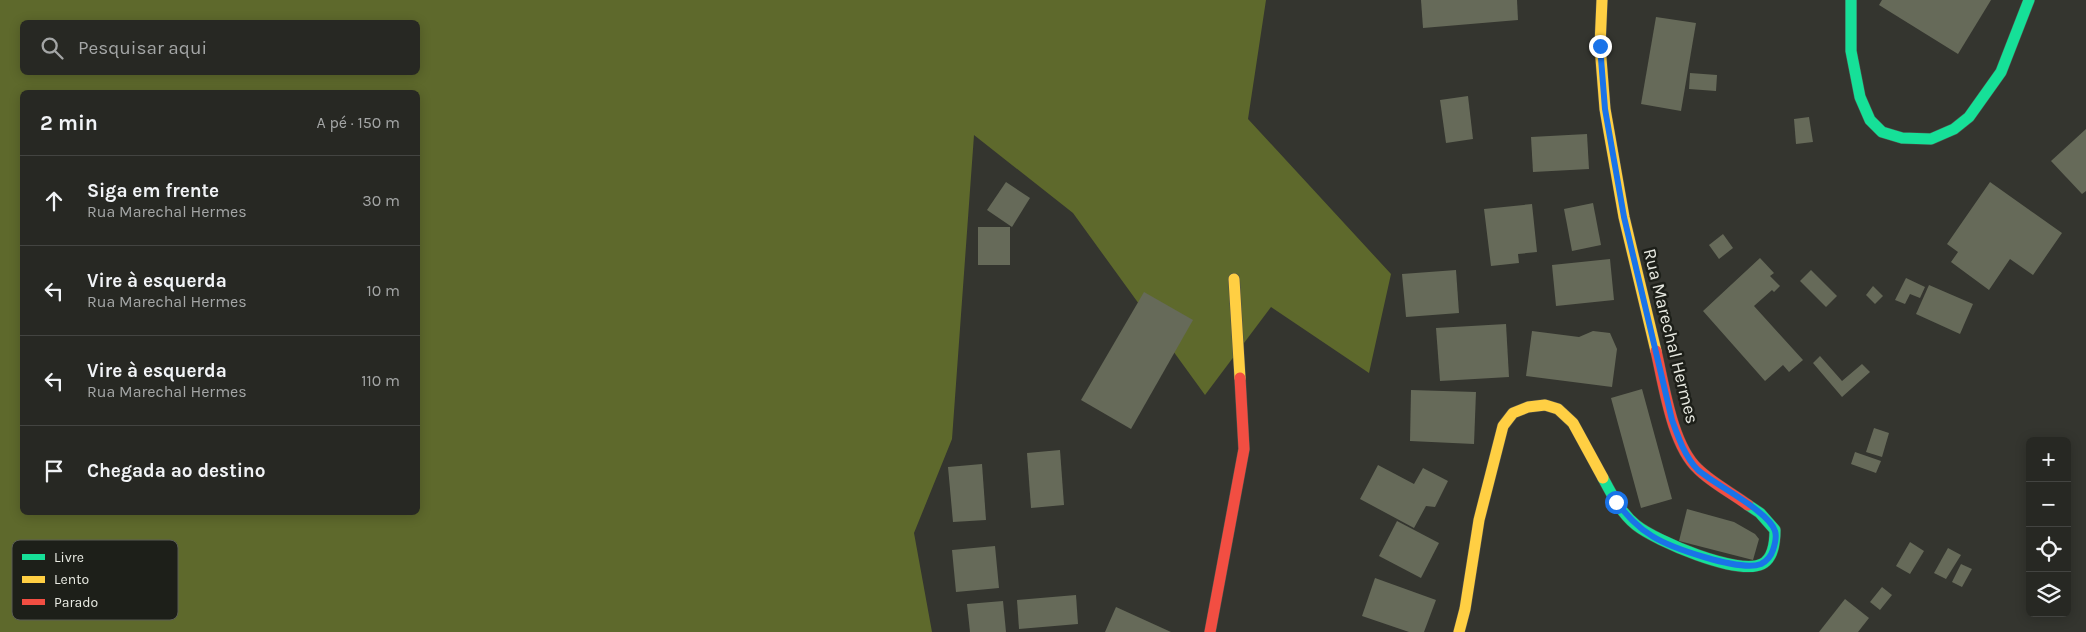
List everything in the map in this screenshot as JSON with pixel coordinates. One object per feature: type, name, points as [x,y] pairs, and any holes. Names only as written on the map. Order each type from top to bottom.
[{"type":"street","name":"Rua Marechal Hermes","points":[[1459,632],[1465,609],[1479,520],[1503,426],[1513,413],[1528,408],[1545,405],[1558,409],[1573,424],[1616,502],[1635,524],[1652,536],[1674,547],[1734,564],[1750,566],[1762,564],[1770,556],[1775,542],[1775,530],[1760,512],[1697,469],[1681,444],[1672,420],[1624,217],[1605,109],[1600,46],[1602,0]]},
{"type":"street","points":[[1851,0],[1851,51],[1860,98],[1870,120],[1882,132],[1902,138],[1931,139],[1954,129],[1969,117],[2001,72],[2028,0]]},
{"type":"street","points":[[1210,632],[1244,449],[1234,279]]},
{"type":"green space","points":[[0,0],[1266,0],[1248,119],[1391,274],[1369,373],[1271,307],[1205,395],[1073,213],[974,135],[952,439],[914,533],[932,632],[0,632]]},
{"type":"building","points":[[1421,0],[1517,0],[1518,20],[1423,28]]},
{"type":"building","points":[[1882,0],[1991,0],[1958,54],[1879,5]]},
{"type":"building","points":[[1656,17],[1696,23],[1681,111],[1641,104]]},
{"type":"building","points":[[1690,73],[1717,75],[1716,91],[1689,89]]},
{"type":"building","points":[[1468,96],[1473,139],[1446,143],[1440,100]]},
{"type":"building","points":[[1809,117],[1813,142],[1796,144],[1794,119]]},
{"type":"building","points":[[2086,129],[2086,191],[2082,194],[2051,161]]},
{"type":"building","points":[[1587,134],[1589,169],[1533,172],[1531,137]]},
{"type":"building","points":[[1006,182],[1030,198],[1012,227],[987,210]]},
{"type":"building","points":[[1990,182],[2062,233],[2033,275],[2010,259],[1989,290],[1951,262],[1958,252],[1947,244]]},
{"type":"building","points":[[1593,203],[1601,245],[1572,251],[1564,209]]},
{"type":"building","points":[[1532,204],[1537,252],[1518,254],[1519,263],[1491,266],[1484,209]]},
{"type":"building","points":[[978,227],[1010,227],[1010,265],[978,265]]},
{"type":"building","points":[[1723,234],[1733,248],[1719,259],[1709,245]]},
{"type":"building","points":[[1760,258],[1774,273],[1770,276],[1780,286],[1774,292],[1772,290],[1754,306],[1803,360],[1789,372],[1783,365],[1765,381],[1703,311]]},
{"type":"building","points":[[1610,259],[1614,300],[1556,306],[1552,265]]},
{"type":"building","points":[[1456,270],[1459,313],[1406,317],[1402,274]]},
{"type":"building","points":[[1811,270],[1837,296],[1826,307],[1800,281]]},
{"type":"building","points":[[1906,278],[1925,287],[1920,298],[1910,294],[1905,304],[1895,300]]},
{"type":"building","points":[[1929,285],[1973,304],[1960,334],[1916,314]]},
{"type":"building","points":[[1873,286],[1883,296],[1875,304],[1866,295]]},
{"type":"building","points":[[1144,292],[1193,320],[1131,429],[1081,400]]},
{"type":"building","points":[[1506,324],[1509,377],[1440,381],[1436,328]]},
{"type":"building","points":[[1532,331],[1579,337],[1593,331],[1610,333],[1617,349],[1612,387],[1526,376]]},
{"type":"building","points":[[1820,356],[1842,381],[1862,364],[1870,372],[1842,397],[1813,363]]},
{"type":"building","points":[[1642,389],[1672,499],[1641,508],[1611,398]]},
{"type":"building","points":[[1411,390],[1476,392],[1474,444],[1410,441]]},
{"type":"building","points":[[1874,428],[1889,433],[1882,457],[1866,452]]},
{"type":"building","points":[[1060,450],[1064,505],[1031,508],[1027,453]]},
{"type":"building","points":[[1855,452],[1881,461],[1876,473],[1851,464]]},
{"type":"building","points":[[982,464],[986,520],[953,522],[948,467]]},
{"type":"building","points":[[1378,465],[1414,484],[1423,468],[1448,481],[1435,507],[1426,506],[1414,528],[1360,499]]},
{"type":"building","points":[[1687,509],[1734,522],[1755,534],[1759,539],[1753,560],[1679,541]]},
{"type":"building","points":[[1397,521],[1439,543],[1421,578],[1379,556]]},
{"type":"building","points":[[1910,542],[1924,551],[1910,574],[1896,566]]},
{"type":"building","points":[[995,546],[999,588],[956,592],[952,550]]},
{"type":"building","points":[[1948,548],[1961,555],[1946,579],[1934,573]]},
{"type":"building","points":[[1961,564],[1972,569],[1962,587],[1952,582]]},
{"type":"building","points":[[1375,578],[1436,600],[1424,632],[1409,632],[1362,616]]},
{"type":"building","points":[[1882,587],[1892,595],[1880,610],[1870,602]]},
{"type":"building","points":[[1076,595],[1078,624],[1019,629],[1017,600]]},
{"type":"building","points":[[1845,599],[1869,618],[1858,632],[1819,632]]},
{"type":"building","points":[[1003,601],[1006,632],[970,632],[967,604]]},
{"type":"building","points":[[1116,607],[1171,632],[1105,632]]},
{"type":"traffic: fast","points":[[1851,0],[1851,51],[1860,97],[1870,120],[1882,132],[1902,138],[1931,139],[1954,129],[1969,117],[2001,72],[2029,0]]},
{"type":"traffic: fast","points":[[1603,478],[1626,515],[1646,532],[1678,548],[1735,565],[1751,566],[1762,564],[1769,558],[1774,544],[1775,530],[1760,513],[1748,505]]},
{"type":"traffic: slow","points":[[1602,0],[1600,46],[1605,109],[1624,217],[1656,351]]},
{"type":"traffic: slow","points":[[1234,279],[1240,378]]},
{"type":"traffic: slow","points":[[1459,632],[1465,609],[1479,520],[1503,426],[1513,413],[1528,407],[1545,405],[1558,409],[1573,423],[1603,478]]},
{"type":"traffic: jam","points":[[1656,351],[1670,414],[1675,430],[1689,458],[1709,479],[1748,505]]},
{"type":"traffic: jam","points":[[1210,632],[1244,449],[1240,378]]},
{"type":"route","points":[[1600,46],[1605,109],[1624,217],[1672,420],[1681,444],[1697,469],[1760,512],[1775,530],[1775,542],[1770,556],[1762,564],[1750,566],[1734,564],[1674,547],[1652,536],[1635,524],[1616,502]]}]
